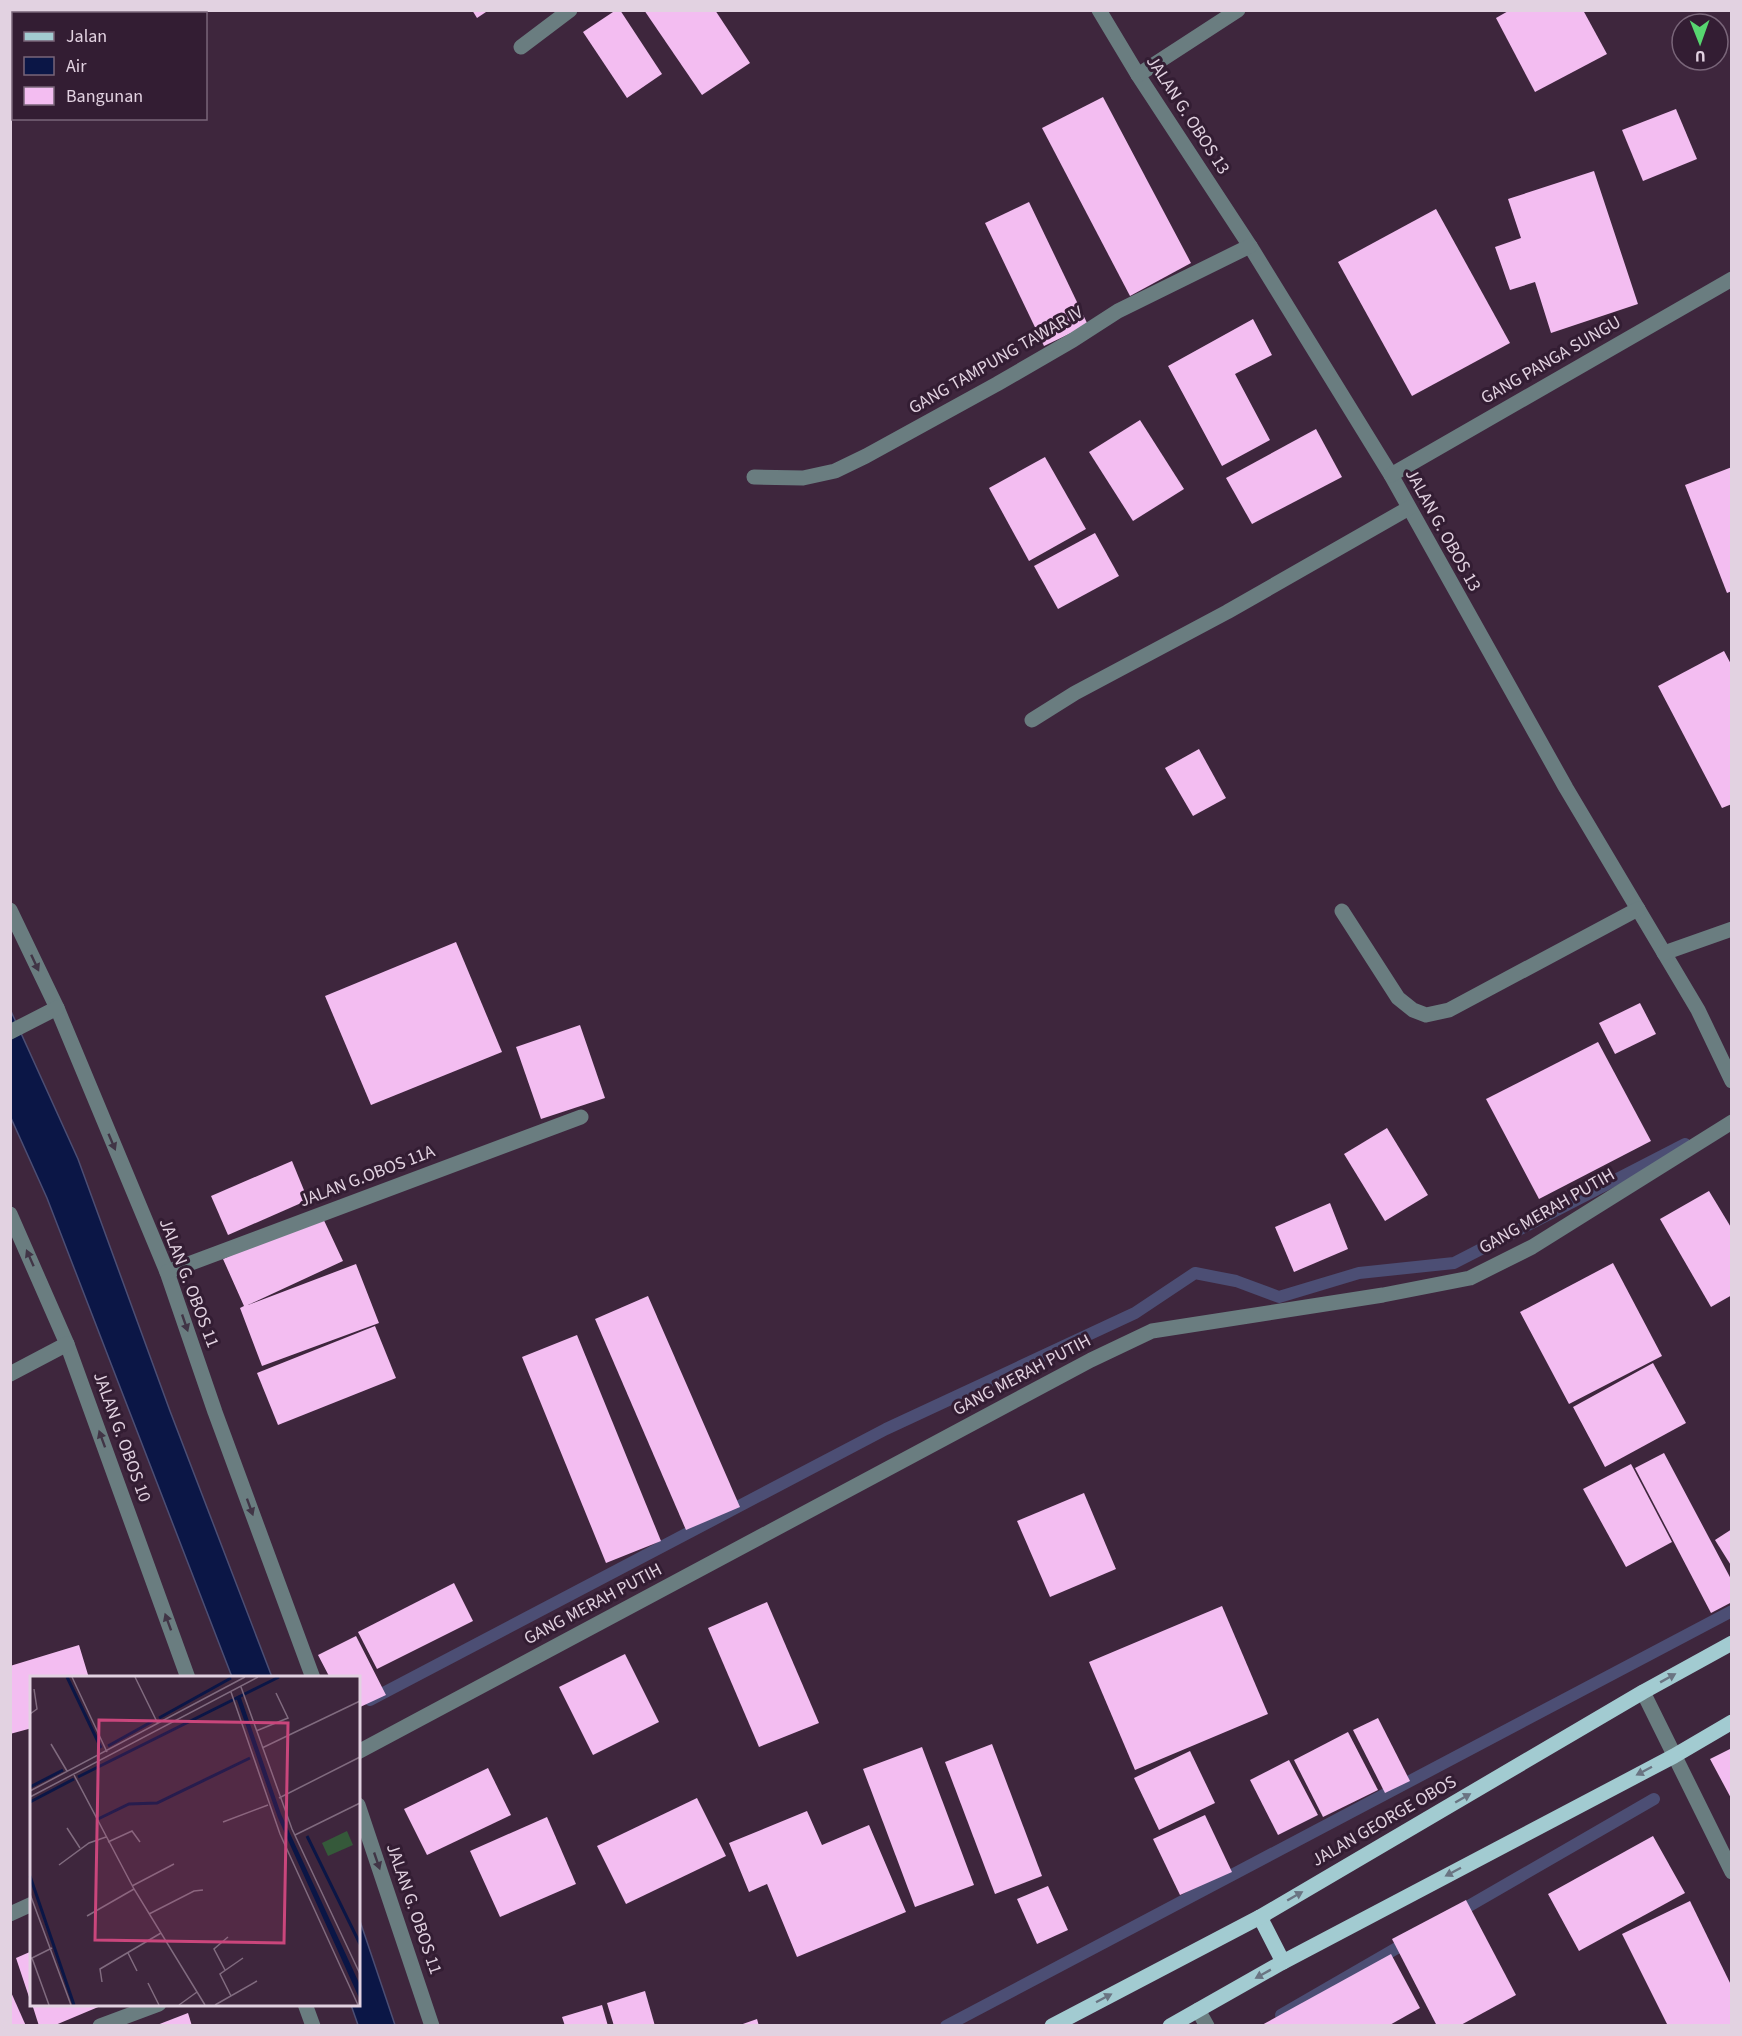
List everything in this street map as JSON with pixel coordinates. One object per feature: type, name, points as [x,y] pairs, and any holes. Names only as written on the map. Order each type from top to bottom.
[{"type":"main road","name":"JALAN GEORGE OBOS","points":[[1053,2025],[1260,1917],[1643,1692],[1731,1643]]},
{"type":"main road","points":[[1170,2025],[1283,1962],[1674,1756],[1731,1722]]},
{"type":"main road","points":[[1260,1917],[1283,1962]]},
{"type":"street","points":[[521,47],[570,10]]},
{"type":"street","name":"JALAN G. OBOS 13","points":[[1099,10],[1138,75],[1250,246],[1391,475],[1566,788],[1698,1010],[1731,1080]]},
{"type":"street","points":[[1138,75],[1238,10]]},
{"type":"street","name":"GANG TAMPUNG TAWAR IV","points":[[754,477],[803,478],[835,471],[997,384],[1118,311],[1250,246]]},
{"type":"street","name":"GANG PANGA SUNGU","points":[[1391,475],[1731,279]]},
{"type":"street","points":[[1032,720],[1074,693],[1227,612],[1409,508]]},
{"type":"street","points":[[1342,911],[1398,998],[1413,1010],[1426,1015],[1449,1010],[1638,909]]},
{"type":"street","name":"JALAN G. OBOS 11","points":[[10,910],[57,1008],[167,1272],[215,1412],[313,1676]]},
{"type":"street","points":[[1664,953],[1731,929]]},
{"type":"street","points":[[15,1030],[57,1008]]},
{"type":"street","name":"JALAN G.OBOS 11A","points":[[167,1272],[581,1117]]},
{"type":"street","name":"GANG MERAH PUTIH","points":[[360,1751],[1080,1365],[1152,1332],[1383,1295],[1470,1278],[1532,1246],[1731,1122]]},
{"type":"street","name":"JALAN G. OBOS 10","points":[[10,1214],[67,1344],[188,1676]]},
{"type":"street","points":[[10,1374],[67,1344]]},
{"type":"street","points":[[1643,1692],[1731,1872]]},
{"type":"street","name":"JALAN G. OBOS 11","points":[[360,1811],[432,2025]]},
{"type":"street","points":[[10,1914],[30,1905]]},
{"type":"street","points":[[100,2025],[153,2006]]},
{"type":"street","points":[[305,2006],[312,2025]]},
{"type":"street","points":[[1198,2010],[1207,2025]]},
{"type":"water","points":[[10,1009],[78,1159],[170,1411],[272,1676],[232,1676],[47,1198],[11,1118]]},
{"type":"water","points":[[360,1921],[395,2025],[358,2025],[351,2006],[360,2006]]},
{"type":"building","points":[[472,10],[489,10],[477,18]]},
{"type":"building","points":[[616,10],[620,10],[662,74],[627,98],[583,32]]},
{"type":"building","points":[[644,10],[715,10],[750,63],[702,95]]},
{"type":"building","points":[[1510,10],[1583,10],[1607,54],[1535,92],[1496,18]]},
{"type":"building","points":[[1103,97],[1191,263],[1130,296],[1042,128]]},
{"type":"building","points":[[1676,109],[1697,159],[1643,181],[1622,130]]},
{"type":"building","points":[[1594,171],[1638,304],[1551,333],[1535,282],[1510,290],[1495,247],[1521,238],[1508,199]]},
{"type":"building","points":[[1029,202],[1088,325],[1044,346],[985,223]]},
{"type":"building","points":[[1436,209],[1510,343],[1412,396],[1338,262]]},
{"type":"building","points":[[1253,319],[1272,355],[1235,374],[1270,440],[1222,466],[1168,366]]},
{"type":"building","points":[[1140,420],[1184,489],[1133,521],[1089,452]]},
{"type":"building","points":[[1316,429],[1342,477],[1252,524],[1226,478]]},
{"type":"building","points":[[1045,457],[1086,529],[1029,561],[989,488]]},
{"type":"building","points":[[1732,467],[1732,591],[1727,593],[1685,485]]},
{"type":"building","points":[[1095,533],[1119,576],[1058,609],[1034,566]]},
{"type":"building","points":[[1724,651],[1732,666],[1732,804],[1722,808],[1658,686]]},
{"type":"building","points":[[1199,749],[1226,798],[1193,816],[1165,768]]},
{"type":"building","points":[[456,942],[502,1052],[371,1105],[325,996]]},
{"type":"building","points":[[1640,1003],[1656,1034],[1615,1054],[1599,1023]]},
{"type":"building","points":[[580,1025],[605,1098],[541,1119],[516,1047]]},
{"type":"building","points":[[1598,1042],[1651,1141],[1539,1199],[1486,1099]]},
{"type":"building","points":[[1387,1128],[1428,1195],[1385,1221],[1344,1154]]},
{"type":"building","points":[[292,1161],[308,1200],[228,1235],[211,1196]]},
{"type":"building","points":[[1709,1191],[1732,1229],[1732,1295],[1711,1307],[1660,1219]]},
{"type":"building","points":[[1330,1203],[1348,1249],[1294,1272],[1275,1227]]},
{"type":"building","points":[[321,1214],[343,1261],[248,1305],[356,1264],[379,1323],[262,1366],[240,1308],[244,1306],[223,1259]]},
{"type":"building","points":[[1613,1263],[1662,1356],[1569,1404],[1520,1312]]},
{"type":"building","points":[[648,1296],[740,1507],[686,1530],[595,1319]]},
{"type":"building","points":[[375,1326],[396,1378],[278,1425],[257,1373]]},
{"type":"building","points":[[577,1335],[661,1541],[606,1563],[522,1357]]},
{"type":"building","points":[[1653,1363],[1686,1423],[1605,1467],[1573,1407]]},
{"type":"building","points":[[1664,1453],[1732,1581],[1732,1602],[1711,1613],[1635,1468]]},
{"type":"building","points":[[1631,1464],[1672,1542],[1626,1567],[1583,1489]]},
{"type":"building","points":[[1084,1493],[1116,1569],[1050,1597],[1017,1521]]},
{"type":"building","points":[[1732,1529],[1732,1567],[1715,1540]]},
{"type":"building","points":[[454,1583],[473,1621],[377,1669],[358,1632]]},
{"type":"building","points":[[767,1602],[819,1723],[759,1747],[708,1628]]},
{"type":"building","points":[[1222,1606],[1268,1714],[1135,1770],[1089,1662]]},
{"type":"building","points":[[356,1636],[386,1695],[360,1707],[360,1676],[329,1676],[318,1655]]},
{"type":"building","points":[[79,1645],[88,1676],[30,1676],[30,1729],[10,1734],[10,1666]]},
{"type":"building","points":[[625,1654],[659,1722],[593,1755],[559,1687]]},
{"type":"building","points":[[1378,1718],[1410,1781],[1385,1793],[1353,1730]]},
{"type":"building","points":[[1348,1732],[1378,1790],[1323,1817],[1294,1760]]},
{"type":"building","points":[[992,1744],[1042,1876],[995,1894],[945,1762]]},
{"type":"building","points":[[922,1747],[974,1885],[915,1907],[863,1769]]},
{"type":"building","points":[[1732,1748],[1732,1800],[1710,1759]]},
{"type":"building","points":[[1190,1751],[1215,1803],[1159,1830],[1134,1778]]},
{"type":"building","points":[[1289,1760],[1318,1815],[1278,1835],[1250,1780]]},
{"type":"building","points":[[488,1768],[511,1815],[427,1855],[404,1809]]},
{"type":"building","points":[[697,1798],[726,1856],[626,1904],[597,1846]]},
{"type":"building","points":[[807,1811],[822,1845],[869,1825],[906,1912],[797,1957],[767,1884],[749,1892],[729,1843]]},
{"type":"building","points":[[1205,1815],[1232,1872],[1180,1895],[1153,1839]]},
{"type":"building","points":[[547,1817],[576,1884],[500,1917],[470,1851]]},
{"type":"building","points":[[1653,1836],[1685,1893],[1579,1951],[1548,1894]]},
{"type":"building","points":[[1048,1886],[1068,1930],[1037,1944],[1017,1899]]},
{"type":"building","points":[[1466,1900],[1516,1995],[1459,2026],[1437,2026],[1392,1939]]},
{"type":"building","points":[[1690,1901],[1732,1987],[1732,2024],[1729,2026],[1668,2026],[1622,1934]]},
{"type":"building","points":[[30,1952],[30,2000],[16,1958]]},
{"type":"building","points":[[1391,1954],[1420,2008],[1388,2026],[1260,2026]]},
{"type":"building","points":[[10,1990],[26,2026],[10,2026]]},
{"type":"building","points":[[645,1991],[655,2026],[614,2026],[607,2003]]},
{"type":"building","points":[[602,2005],[608,2026],[565,2026],[562,2017]]},
{"type":"building","points":[[33,2006],[101,2006],[53,2026],[39,2026]]},
{"type":"building","points":[[188,2013],[192,2026],[157,2026],[157,2025]]},
{"type":"building","points":[[757,2019],[759,2026],[740,2026],[740,2025]]},
{"type":"waterway","points":[[370,1700],[886,1429],[1135,1313],[1195,1273],[1236,1281],[1279,1297],[1359,1273],[1454,1263],[1685,1144]]},
{"type":"waterway","points":[[946,2026],[1732,1611]]},
{"type":"waterway","points":[[1455,1914],[1654,1799]]},
{"type":"waterway","points":[[1281,2015],[1409,1941]]}]
